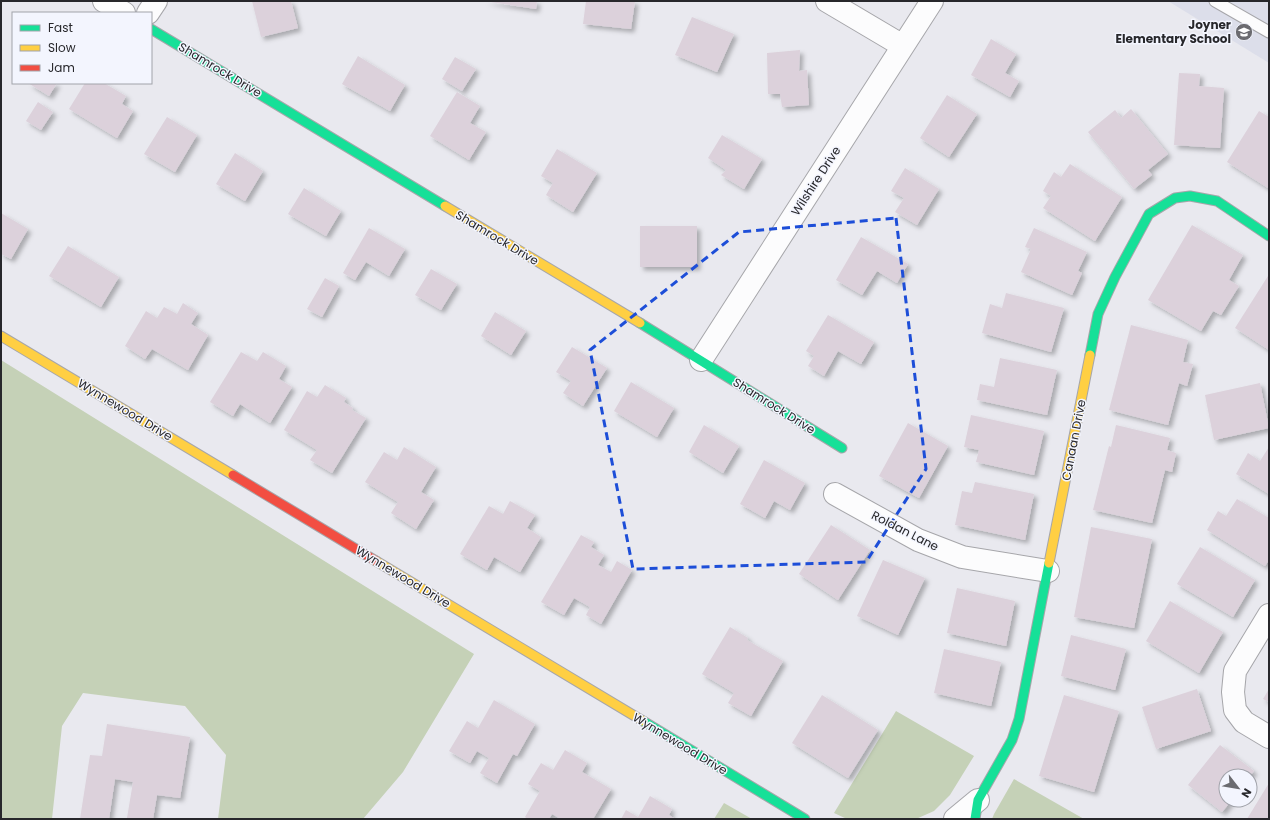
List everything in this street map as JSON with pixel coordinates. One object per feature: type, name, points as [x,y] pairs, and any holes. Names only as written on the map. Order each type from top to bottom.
[{"type":"street","points":[[104,1],[122,12]]},
{"type":"street","points":[[149,12],[156,1]]},
{"type":"street","points":[[827,1],[903,46]]},
{"type":"street","name":"Wilshire Drive","points":[[700,360],[932,1]]},
{"type":"street","name":"Shamrock Drive","points":[[152,30],[700,360],[842,448]]},
{"type":"street","name":"Canaan Drive","points":[[955,819],[976,810],[1012,740],[1019,719],[1098,314],[1115,276],[1149,214],[1175,198],[1190,196],[1217,201],[1269,236]]},
{"type":"street","name":"Wynnewood Drive","points":[[1,336],[804,819]]},
{"type":"street","name":"Roldan Lane","points":[[835,494],[918,540],[962,557],[1048,571]]},
{"type":"street","points":[[1269,615],[1235,671],[1233,692],[1235,710],[1244,722],[1269,737]]},
{"type":"lane","points":[[1215,1],[1269,32]]},
{"type":"highlighted area","points":[[896,218],[926,469],[866,562],[633,569],[590,350],[739,232]]},
{"type":"shaded area","name":"Joyner Elementary School","points":[[1168,1],[1269,1],[1269,63]]},
{"type":"green space","points":[[1,360],[474,654],[403,772],[363,819],[218,819],[226,755],[185,706],[83,693],[62,726],[52,819],[1,819]]},
{"type":"green space","points":[[896,711],[974,756],[950,795],[934,811],[916,819],[847,819],[834,813]]},
{"type":"green space","points":[[1014,779],[1084,819],[992,819]]},
{"type":"green space","points":[[724,803],[752,819],[714,819]]},
{"type":"building","points":[[252,1],[291,1],[298,28],[261,37]]},
{"type":"building","points":[[484,1],[537,1],[536,9]]},
{"type":"building","points":[[586,1],[635,1],[631,29],[583,24]]},
{"type":"building","points":[[692,17],[734,34],[717,72],[675,55]]},
{"type":"building","points":[[991,39],[1016,54],[1005,73],[1019,81],[1010,97],[971,75]]},
{"type":"building","points":[[800,50],[799,71],[807,70],[809,105],[782,107],[780,94],[768,94],[767,53]]},
{"type":"building","points":[[358,56],[405,85],[390,111],[342,84]]},
{"type":"building","points":[[455,57],[476,69],[462,91],[442,79]]},
{"type":"building","points":[[1179,73],[1200,74],[1199,86],[1224,88],[1220,148],[1174,145]]},
{"type":"building","points":[[30,84],[56,84],[49,96]]},
{"type":"building","points":[[84,84],[106,84],[126,96],[122,104],[133,111],[117,138],[69,109]]},
{"type":"building","points":[[457,92],[480,106],[470,123],[486,132],[469,160],[430,136]]},
{"type":"building","points":[[947,95],[977,114],[949,157],[920,138]]},
{"type":"building","points":[[38,102],[53,112],[41,130],[26,121]]},
{"type":"building","points":[[1131,109],[1168,154],[1148,170],[1152,175],[1134,189],[1088,132],[1115,110],[1121,118]]},
{"type":"building","points":[[1259,111],[1269,117],[1268,188],[1227,162]]},
{"type":"building","points":[[167,117],[197,135],[175,172],[144,154]]},
{"type":"building","points":[[722,135],[762,159],[744,189],[721,175],[726,170],[708,158]]},
{"type":"building","points":[[557,149],[597,173],[573,212],[546,195],[553,183],[541,176]]},
{"type":"building","points":[[235,153],[263,171],[245,201],[216,184]]},
{"type":"building","points":[[1070,164],[1122,197],[1095,241],[1043,208],[1051,196],[1043,191],[1054,172],[1061,177]]},
{"type":"building","points":[[905,168],[939,189],[917,225],[895,212],[904,198],[891,191]]},
{"type":"building","points":[[304,188],[341,211],[326,236],[288,214]]},
{"type":"building","points":[[1,213],[28,229],[11,259],[1,254]]},
{"type":"building","points":[[1192,225],[1243,255],[1229,280],[1239,286],[1221,315],[1213,311],[1201,331],[1148,300]]},
{"type":"building","points":[[640,226],[697,226],[697,267],[640,267]]},
{"type":"building","points":[[369,228],[405,249],[389,276],[366,262],[355,280],[343,273]]},
{"type":"building","points":[[1034,228],[1087,252],[1078,271],[1082,273],[1072,295],[1021,272],[1031,249],[1025,247]]},
{"type":"building","points":[[861,237],[908,264],[897,283],[877,271],[862,295],[836,280]]},
{"type":"building","points":[[68,246],[119,277],[101,307],[49,276]]},
{"type":"building","points":[[431,269],[457,284],[441,310],[415,295]]},
{"type":"building","points":[[1268,276],[1269,277],[1269,350],[1235,328]]},
{"type":"building","points":[[325,278],[339,286],[322,317],[307,309]]},
{"type":"building","points":[[1006,293],[1064,308],[1051,352],[982,333],[990,304],[1002,308]]},
{"type":"building","points":[[183,303],[198,313],[191,324],[208,335],[188,370],[152,349],[145,359],[125,346],[146,311],[157,318],[164,307],[177,314]]},
{"type":"building","points":[[495,312],[526,331],[511,355],[481,336]]},
{"type":"building","points":[[828,315],[874,342],[861,364],[838,351],[824,376],[808,366],[814,356],[806,351]]},
{"type":"building","points":[[1131,325],[1188,340],[1183,362],[1193,364],[1187,386],[1179,383],[1168,425],[1109,410]]},
{"type":"building","points":[[572,347],[607,368],[583,406],[563,393],[571,381],[556,372]]},
{"type":"building","points":[[241,352],[257,361],[263,352],[286,366],[279,379],[292,387],[270,423],[240,404],[233,416],[210,402]]},
{"type":"building","points":[[1000,358],[1057,370],[1047,415],[977,400],[980,384],[994,387]]},
{"type":"building","points":[[631,382],[674,408],[657,437],[614,411]]},
{"type":"building","points":[[1260,383],[1269,428],[1214,440],[1205,395]]},
{"type":"building","points":[[325,385],[346,398],[344,402],[353,408],[352,410],[366,418],[332,473],[310,460],[317,450],[284,430],[307,391],[317,397]]},
{"type":"building","points":[[971,415],[1044,431],[1034,475],[976,462],[979,450],[964,447]]},
{"type":"building","points":[[908,423],[948,446],[919,498],[879,476]]},
{"type":"building","points":[[704,425],[739,446],[723,473],[689,452]]},
{"type":"building","points":[[1116,425],[1170,438],[1167,450],[1176,453],[1172,472],[1165,470],[1152,523],[1093,510],[1109,446],[1111,447]]},
{"type":"building","points":[[404,447],[436,467],[421,492],[434,500],[416,529],[391,513],[398,502],[365,482],[384,452],[397,460]]},
{"type":"building","points":[[1269,447],[1269,494],[1236,474],[1248,453],[1260,461]]},
{"type":"building","points":[[764,460],[805,483],[790,510],[774,501],[765,518],[740,504]]},
{"type":"building","points":[[975,482],[1034,494],[1025,540],[955,525],[962,491],[972,493]]},
{"type":"building","points":[[1237,499],[1269,518],[1269,560],[1265,566],[1207,530],[1218,511],[1226,516]]},
{"type":"building","points":[[510,501],[535,515],[527,528],[541,537],[520,572],[494,557],[487,570],[460,554],[489,506],[503,514]]},
{"type":"building","points":[[831,525],[870,550],[838,600],[799,574]]},
{"type":"building","points":[[1091,527],[1152,539],[1134,628],[1074,617]]},
{"type":"building","points":[[581,535],[594,542],[591,547],[604,555],[598,565],[611,572],[617,561],[632,570],[601,624],[586,615],[590,607],[574,598],[564,615],[541,602]]},
{"type":"building","points":[[1200,547],[1255,580],[1233,617],[1177,584]]},
{"type":"building","points":[[883,560],[925,578],[898,635],[857,616]]},
{"type":"building","points":[[957,588],[1015,601],[1006,646],[947,633]]},
{"type":"building","points":[[1170,601],[1223,632],[1199,673],[1146,641]]},
{"type":"building","points":[[730,627],[748,638],[747,640],[783,661],[751,716],[728,703],[734,693],[702,674]]},
{"type":"building","points":[[1071,635],[1126,649],[1115,690],[1061,676]]},
{"type":"building","points":[[944,649],[1001,662],[991,706],[934,693]]},
{"type":"building","points":[[1197,689],[1211,731],[1156,749],[1142,707]]},
{"type":"building","points":[[1269,689],[1269,702],[1263,699]]},
{"type":"building","points":[[822,695],[878,730],[848,778],[792,743]]},
{"type":"building","points":[[1064,695],[1119,711],[1094,792],[1039,776]]},
{"type":"building","points":[[494,700],[535,724],[517,756],[513,754],[497,783],[480,773],[489,758],[477,751],[470,763],[449,751],[467,721],[478,728]]},
{"type":"building","points":[[107,724],[190,737],[180,798],[157,795],[153,819],[127,818],[133,782],[115,779],[109,819],[80,819],[90,755],[102,756]]},
{"type":"building","points":[[1220,745],[1250,768],[1218,768],[1218,808],[1225,808],[1222,812],[1188,785]]},
{"type":"building","points":[[565,750],[587,763],[582,772],[611,789],[593,819],[561,819],[552,814],[549,819],[528,819],[525,817],[540,791],[528,784],[541,763],[553,770]]},
{"type":"building","points":[[1269,783],[1269,819],[1247,819],[1254,808],[1258,808],[1258,801]]},
{"type":"building","points":[[650,796],[672,809],[669,815],[675,819],[621,819],[626,810],[638,817]]},
{"type":"traffic: fast","points":[[152,30],[445,206]]},
{"type":"traffic: fast","points":[[1090,355],[1098,314],[1115,277],[1149,214],[1175,198],[1190,196],[1217,201],[1269,236]]},
{"type":"traffic: fast","points":[[640,323],[842,448]]},
{"type":"traffic: fast","points":[[975,819],[978,800],[1012,740],[1019,719],[1049,563]]},
{"type":"traffic: fast","points":[[643,721],[805,819]]},
{"type":"traffic: slow","points":[[445,206],[640,323]]},
{"type":"traffic: slow","points":[[1,336],[233,475]]},
{"type":"traffic: slow","points":[[1049,563],[1090,355]]},
{"type":"traffic: slow","points":[[376,561],[643,721]]},
{"type":"traffic: jam","points":[[233,475],[376,561]]},
{"type":"place","name":"Joyner Elementary School","points":[[1244,32]]}]
